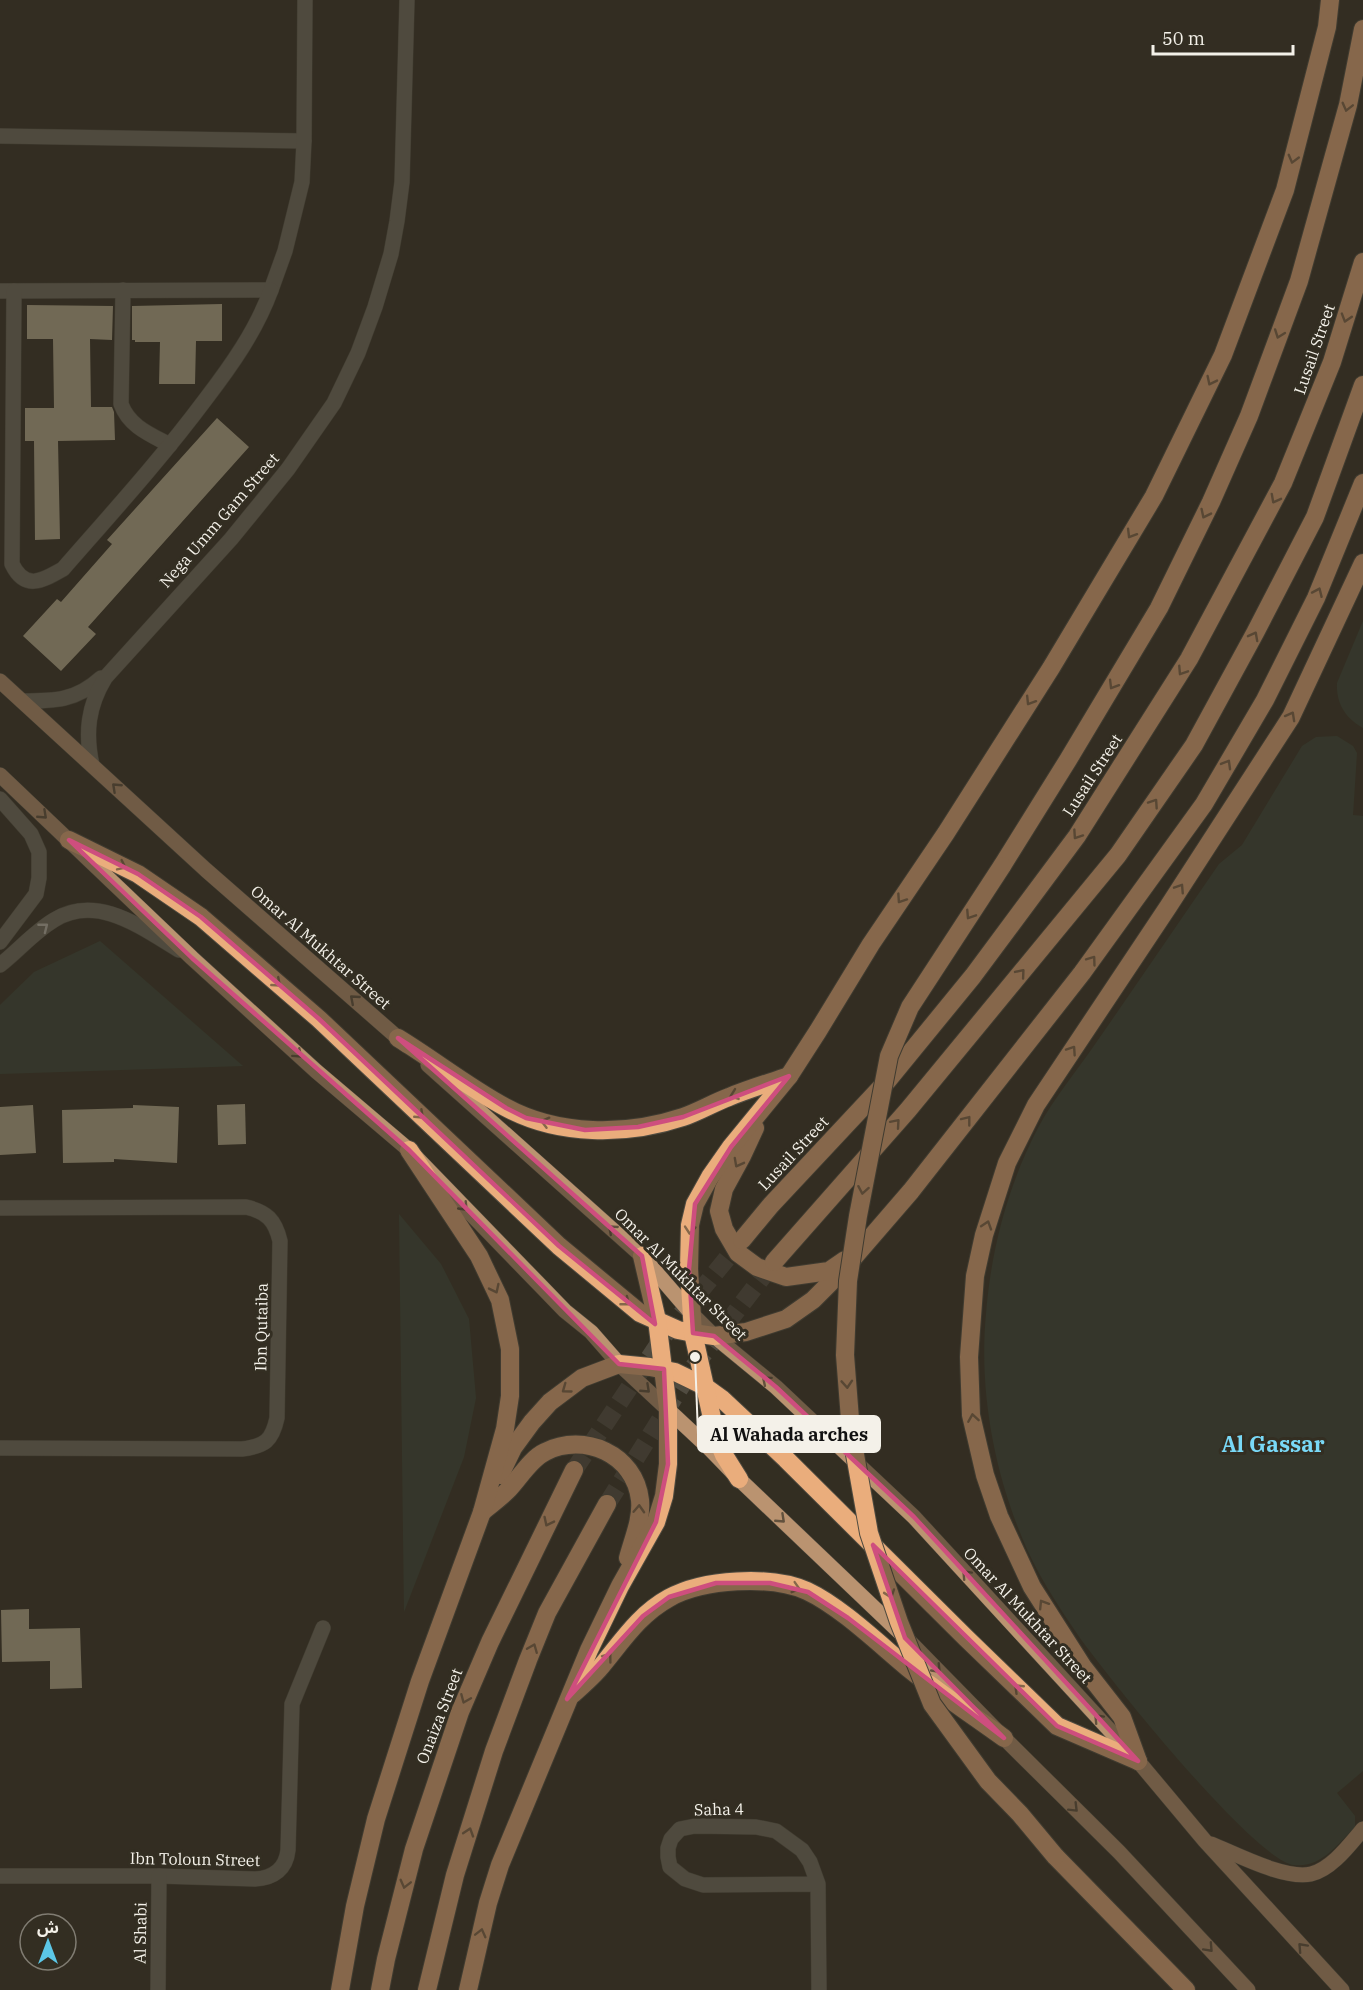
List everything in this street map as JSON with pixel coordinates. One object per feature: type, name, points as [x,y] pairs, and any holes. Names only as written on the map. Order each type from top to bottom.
[{"type":"highway","points":[[739,1479],[724,1455],[716,1436],[693,1333],[689,1269],[690,1224],[695,1204],[731,1147],[789,1076],[871,944],[946,833],[1051,668],[1154,496],[1223,355],[1285,190],[1327,27],[1330,0]]},
{"type":"highway","points":[[1186,1990],[1055,1856],[1020,1814],[988,1781],[932,1704],[899,1622],[869,1533],[851,1432],[845,1355],[848,1281],[858,1216],[889,1056],[910,1007],[1002,866],[1159,608],[1211,502],[1249,416],[1299,281],[1348,105],[1363,29]]},
{"type":"highway","name":"Lusail Street","points":[[742,1240],[771,1205],[888,1080],[973,976],[1077,836],[1189,659],[1283,483],[1332,363],[1363,262]]},
{"type":"highway","points":[[774,1262],[908,1110],[1118,855],[1194,745],[1315,517],[1363,385]]},
{"type":"highway","points":[[69,840],[138,874],[201,917],[319,1019],[559,1246],[640,1313],[678,1330],[693,1333],[714,1336],[746,1332],[786,1319],[813,1300],[864,1246],[911,1191],[1082,974],[1204,804],[1265,700],[1311,608],[1363,483]]},
{"type":"highway","points":[[1138,1761],[1122,1717],[1083,1667],[1032,1587],[999,1516],[971,1415],[969,1357],[975,1276],[984,1235],[1007,1162],[1036,1105],[1291,717],[1363,563]]},
{"type":"highway","points":[[398,1038],[506,1108],[526,1118],[585,1130],[638,1127],[683,1117],[729,1097],[789,1076]]},
{"type":"highway","points":[[763,1110],[724,1189],[719,1211],[724,1229],[738,1253],[757,1267],[786,1277],[829,1271],[864,1246]]},
{"type":"highway","points":[[340,1990],[355,1906],[376,1819],[420,1681],[482,1512],[505,1429],[510,1396],[510,1349],[500,1300],[479,1256],[409,1150]]},
{"type":"highway","points":[[468,1990],[488,1903],[500,1865],[567,1699],[620,1586],[656,1522],[664,1496],[668,1464],[668,1409],[657,1320],[649,1294],[642,1256]]},
{"type":"highway","points":[[482,1512],[513,1448],[532,1422],[550,1402],[582,1378],[619,1364],[675,1372],[704,1386],[722,1399],[1058,1726],[1138,1761]]},
{"type":"highway","points":[[482,1512],[506,1492],[543,1453],[561,1445],[596,1446],[611,1453],[630,1473],[640,1497],[637,1525],[620,1586]]},
{"type":"highway","name":"Onaiza Street","points":[[380,1990],[414,1849],[460,1712],[490,1642],[574,1470]]},
{"type":"highway","points":[[427,1990],[455,1875],[494,1751],[547,1613],[607,1504]]},
{"type":"highway","points":[[567,1699],[600,1667],[643,1616],[669,1597],[716,1583],[744,1581],[770,1583],[790,1585],[808,1592],[838,1611],[911,1670],[1004,1738]]},
{"type":"main road","name":"Omar Al Mukhtar Street","points":[[0,681],[206,870],[642,1256],[714,1336],[776,1387],[914,1517],[1138,1761],[1205,1841],[1342,1990]]},
{"type":"main road","points":[[0,775],[192,958],[316,1071],[409,1150],[565,1311],[591,1332],[619,1364],[903,1636],[1119,1852],[1248,1990]]},
{"type":"main road","points":[[1205,1841],[1270,1868],[1293,1875],[1312,1874],[1326,1866],[1363,1829]]},
{"type":"street","points":[[271,290],[7,291],[12,564],[18,576],[27,581],[43,581],[63,569],[170,445],[232,364],[262,314],[271,290],[285,251],[302,182],[305,0]]},
{"type":"street","name":"Nega Umm Gam Street","points":[[22,700],[65,699],[87,691],[112,668],[231,539],[288,469],[334,403],[358,353],[391,254],[402,182],[408,0]]},
{"type":"street","points":[[0,136],[304,141]]},
{"type":"street","points":[[123,290],[121,404],[129,420],[170,445]]},
{"type":"street","name":"Nega Umm Gam Street","points":[[92,765],[87,743],[90,710],[99,688],[112,668]]},
{"type":"street","points":[[0,799],[31,834],[39,852],[36,894],[0,942]]},
{"type":"street","points":[[0,965],[55,919],[80,910],[103,912],[126,918],[192,958]]},
{"type":"street","name":"Ibn Qutaiba","points":[[0,1208],[246,1207],[268,1216],[277,1227],[280,1241],[277,1418],[274,1431],[267,1442],[256,1447],[242,1449],[0,1448]]},
{"type":"street","name":"Ibn Toloun Street","points":[[0,1876],[159,1876],[264,1879],[272,1876],[284,1864],[288,1850],[292,1704],[323,1628]]},
{"type":"street","name":"Saha 4","points":[[818,1884],[703,1885],[685,1879],[670,1867],[668,1857],[671,1839],[680,1829],[695,1826],[756,1827],[776,1831],[802,1850],[810,1862],[818,1884],[819,1990]]},
{"type":"street","name":"Al Shabi","points":[[158,1990],[159,1876]]},
{"type":"highlighted area","points":[[69,840],[138,874],[201,917],[319,1019],[559,1246],[655,1324],[642,1256],[398,1038],[506,1108],[526,1118],[585,1130],[638,1127],[683,1117],[789,1076],[731,1147],[695,1204],[689,1269],[693,1333],[714,1336],[776,1387],[914,1517],[1138,1761],[1057,1726],[873,1545],[905,1638],[1004,1738],[848,1618],[808,1592],[770,1583],[716,1583],[669,1597],[643,1616],[567,1699],[656,1522],[668,1464],[664,1369],[619,1364],[409,1150],[192,958]]},
{"type":"green space","points":[[1363,621],[1363,728],[1351,720],[1343,709],[1338,697],[1337,683]]},
{"type":"green space","points":[[1337,736],[1353,746],[1357,753],[1353,815],[1363,816],[1363,1771],[1337,1793],[1355,1816],[1355,1827],[1335,1848],[1320,1859],[1304,1865],[1294,1865],[1274,1855],[1248,1833],[1182,1764],[1096,1659],[1048,1588],[1027,1548],[1003,1482],[990,1426],[984,1342],[988,1290],[1003,1218],[1018,1172],[1044,1117],[1219,864],[1242,845],[1302,746],[1316,737]]},
{"type":"green space","points":[[100,941],[243,1066],[0,1074],[0,1005],[34,972]]},
{"type":"green space","points":[[399,1214],[441,1264],[469,1319],[476,1398],[464,1457],[404,1612]]},
{"type":"building","points":[[222,304],[222,341],[196,341],[195,384],[159,384],[160,342],[132,340],[132,306]]},
{"type":"building","points":[[27,305],[113,306],[112,340],[90,339],[91,407],[112,407],[115,440],[58,441],[60,539],[35,540],[34,441],[25,441],[25,408],[54,408],[53,339],[27,339]]},
{"type":"building","points":[[217,418],[249,447],[88,627],[96,634],[61,671],[23,636],[57,599],[61,602],[112,544],[107,540]]},
{"type":"building","points":[[245,1104],[246,1144],[218,1145],[217,1105]]},
{"type":"building","points":[[33,1105],[36,1153],[0,1155],[0,1107]]},
{"type":"building","points":[[133,1105],[179,1107],[177,1163],[114,1159],[114,1162],[63,1163],[62,1110],[133,1108]]},
{"type":"building","points":[[29,1609],[29,1629],[80,1628],[82,1688],[50,1689],[50,1661],[2,1662],[1,1610]]},
{"type":"tunnel","points":[[574,1470],[666,1333],[742,1240]]},
{"type":"tunnel","points":[[607,1504],[692,1369],[774,1262]]},
{"type":"place","name":"Al Wahada arches","points":[[695,1357]]},
{"type":"district","name":"Al Gassar","points":[[1273,1443]]}]
